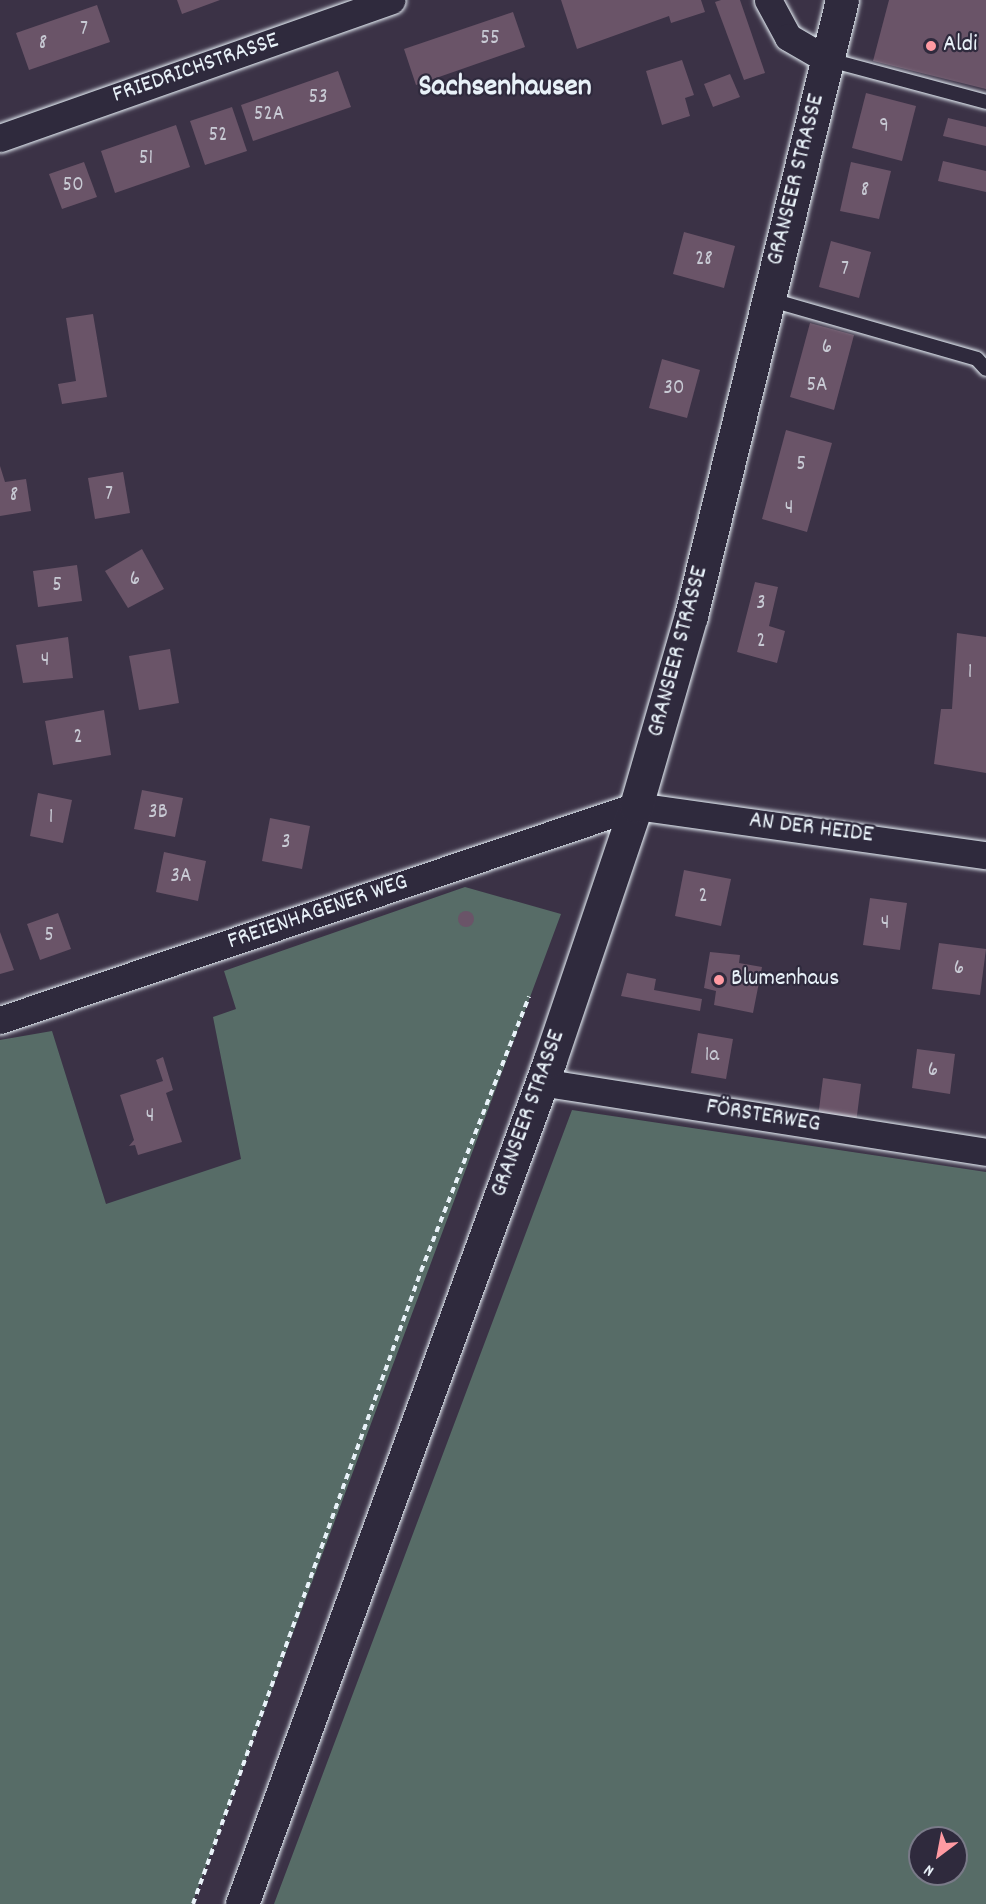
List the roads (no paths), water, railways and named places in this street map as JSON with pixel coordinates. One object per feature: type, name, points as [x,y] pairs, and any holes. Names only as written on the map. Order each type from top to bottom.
[{"type":"main road","name":"GRANSEER STRASSE","points":[[242,1904],[487,1231],[636,806],[691,616],[842,0]]},
{"type":"street","name":"FRIEDRICHSTRASSE","points":[[0,138],[391,0]]},
{"type":"street","points":[[768,0],[788,37],[826,59]]},
{"type":"street","name":"AN DER HEIDE","points":[[636,806],[986,855]]},
{"type":"street","name":"FREIENHAGENER WEG","points":[[0,1020],[636,806]]},
{"type":"street","name":"FÖRSTERWEG","points":[[540,1082],[986,1152]]},
{"type":"lane","points":[[826,59],[986,102]]},
{"type":"lane","points":[[768,299],[977,359],[986,369]]},
{"type":"place","name":"Aldi","points":[[931,46]]},
{"type":"place","name":"Blumenhaus","points":[[719,980]]},
{"type":"district","name":"Sachsenhausen","points":[[505,89]]}]
